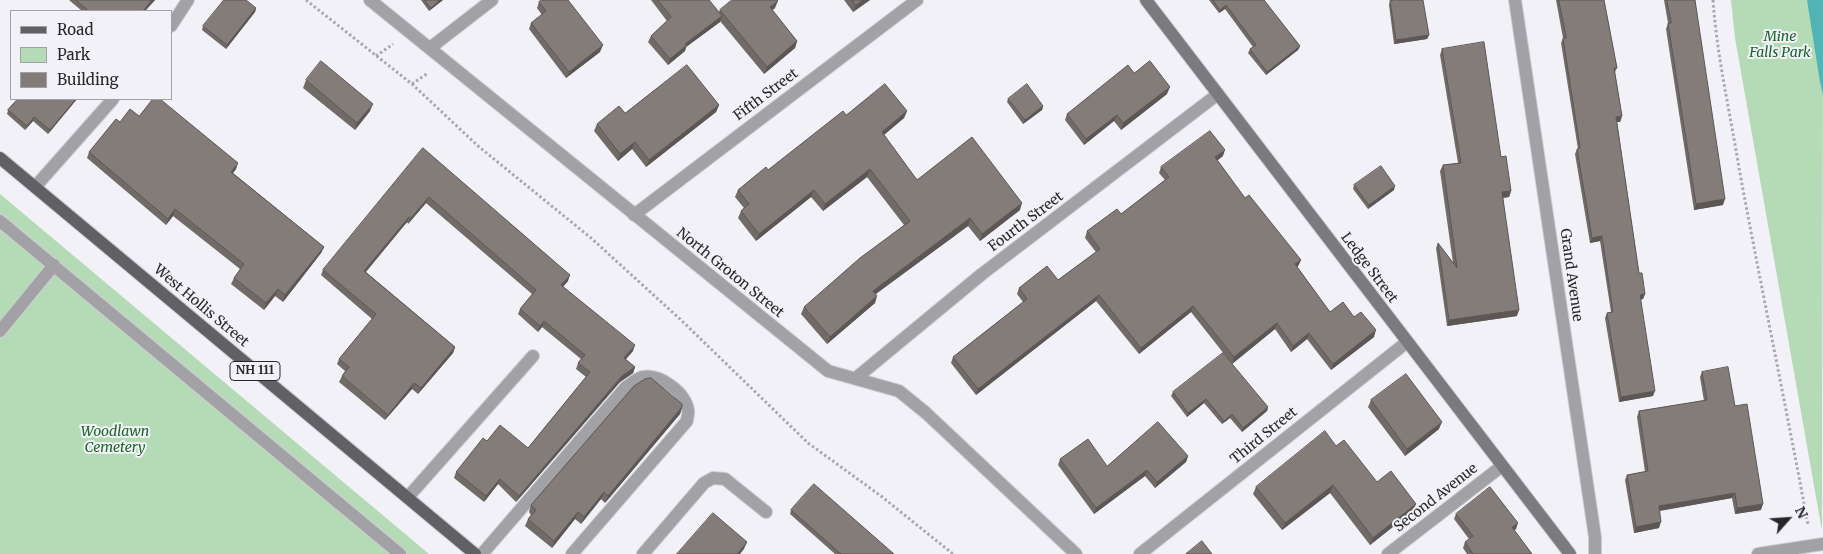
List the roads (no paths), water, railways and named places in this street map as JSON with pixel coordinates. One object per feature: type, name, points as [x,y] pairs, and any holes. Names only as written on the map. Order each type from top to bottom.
[{"type":"main road","name":"West Hollis Street","points":[[0,158],[475,554]]},
{"type":"street","points":[[172,24],[188,0]]},
{"type":"street","name":"North Groton Street","points":[[370,0],[828,371],[899,391],[906,396],[1076,554]]},
{"type":"street","points":[[430,48],[492,0]]},
{"type":"street","name":"Fifth Street","points":[[634,214],[917,0]]},
{"type":"street","name":"Ledge Street","points":[[1146,0],[1570,554]]},
{"type":"street","name":"Grand Avenue","points":[[1515,0],[1595,537],[1595,554]]},
{"type":"street","name":"Fourth Street","points":[[856,378],[982,274],[1218,94]]},
{"type":"street","points":[[35,187],[112,100]]},
{"type":"street","points":[[0,221],[400,554]]},
{"type":"street","points":[[0,331],[54,266]]},
{"type":"street","name":"Third Street","points":[[1140,554],[1407,342]]},
{"type":"street","points":[[408,497],[533,356]]},
{"type":"street","points":[[482,554],[626,388],[640,377],[653,377],[666,382],[684,400],[688,410],[687,421],[572,554]]},
{"type":"street","name":"Second Avenue","points":[[1388,554],[1502,466]]},
{"type":"street","points":[[643,554],[704,483],[713,478],[725,479],[766,512]]},
{"type":"street","points":[[1758,554],[1817,545]]},
{"type":"water","points":[[1807,0],[1823,0],[1823,95],[1820,82]]},
{"type":"park label","name":"Mine Falls Park","points":[[1780,46]]},
{"type":"park label","name":"Woodlawn Cemetery","points":[[115,440]]}]
